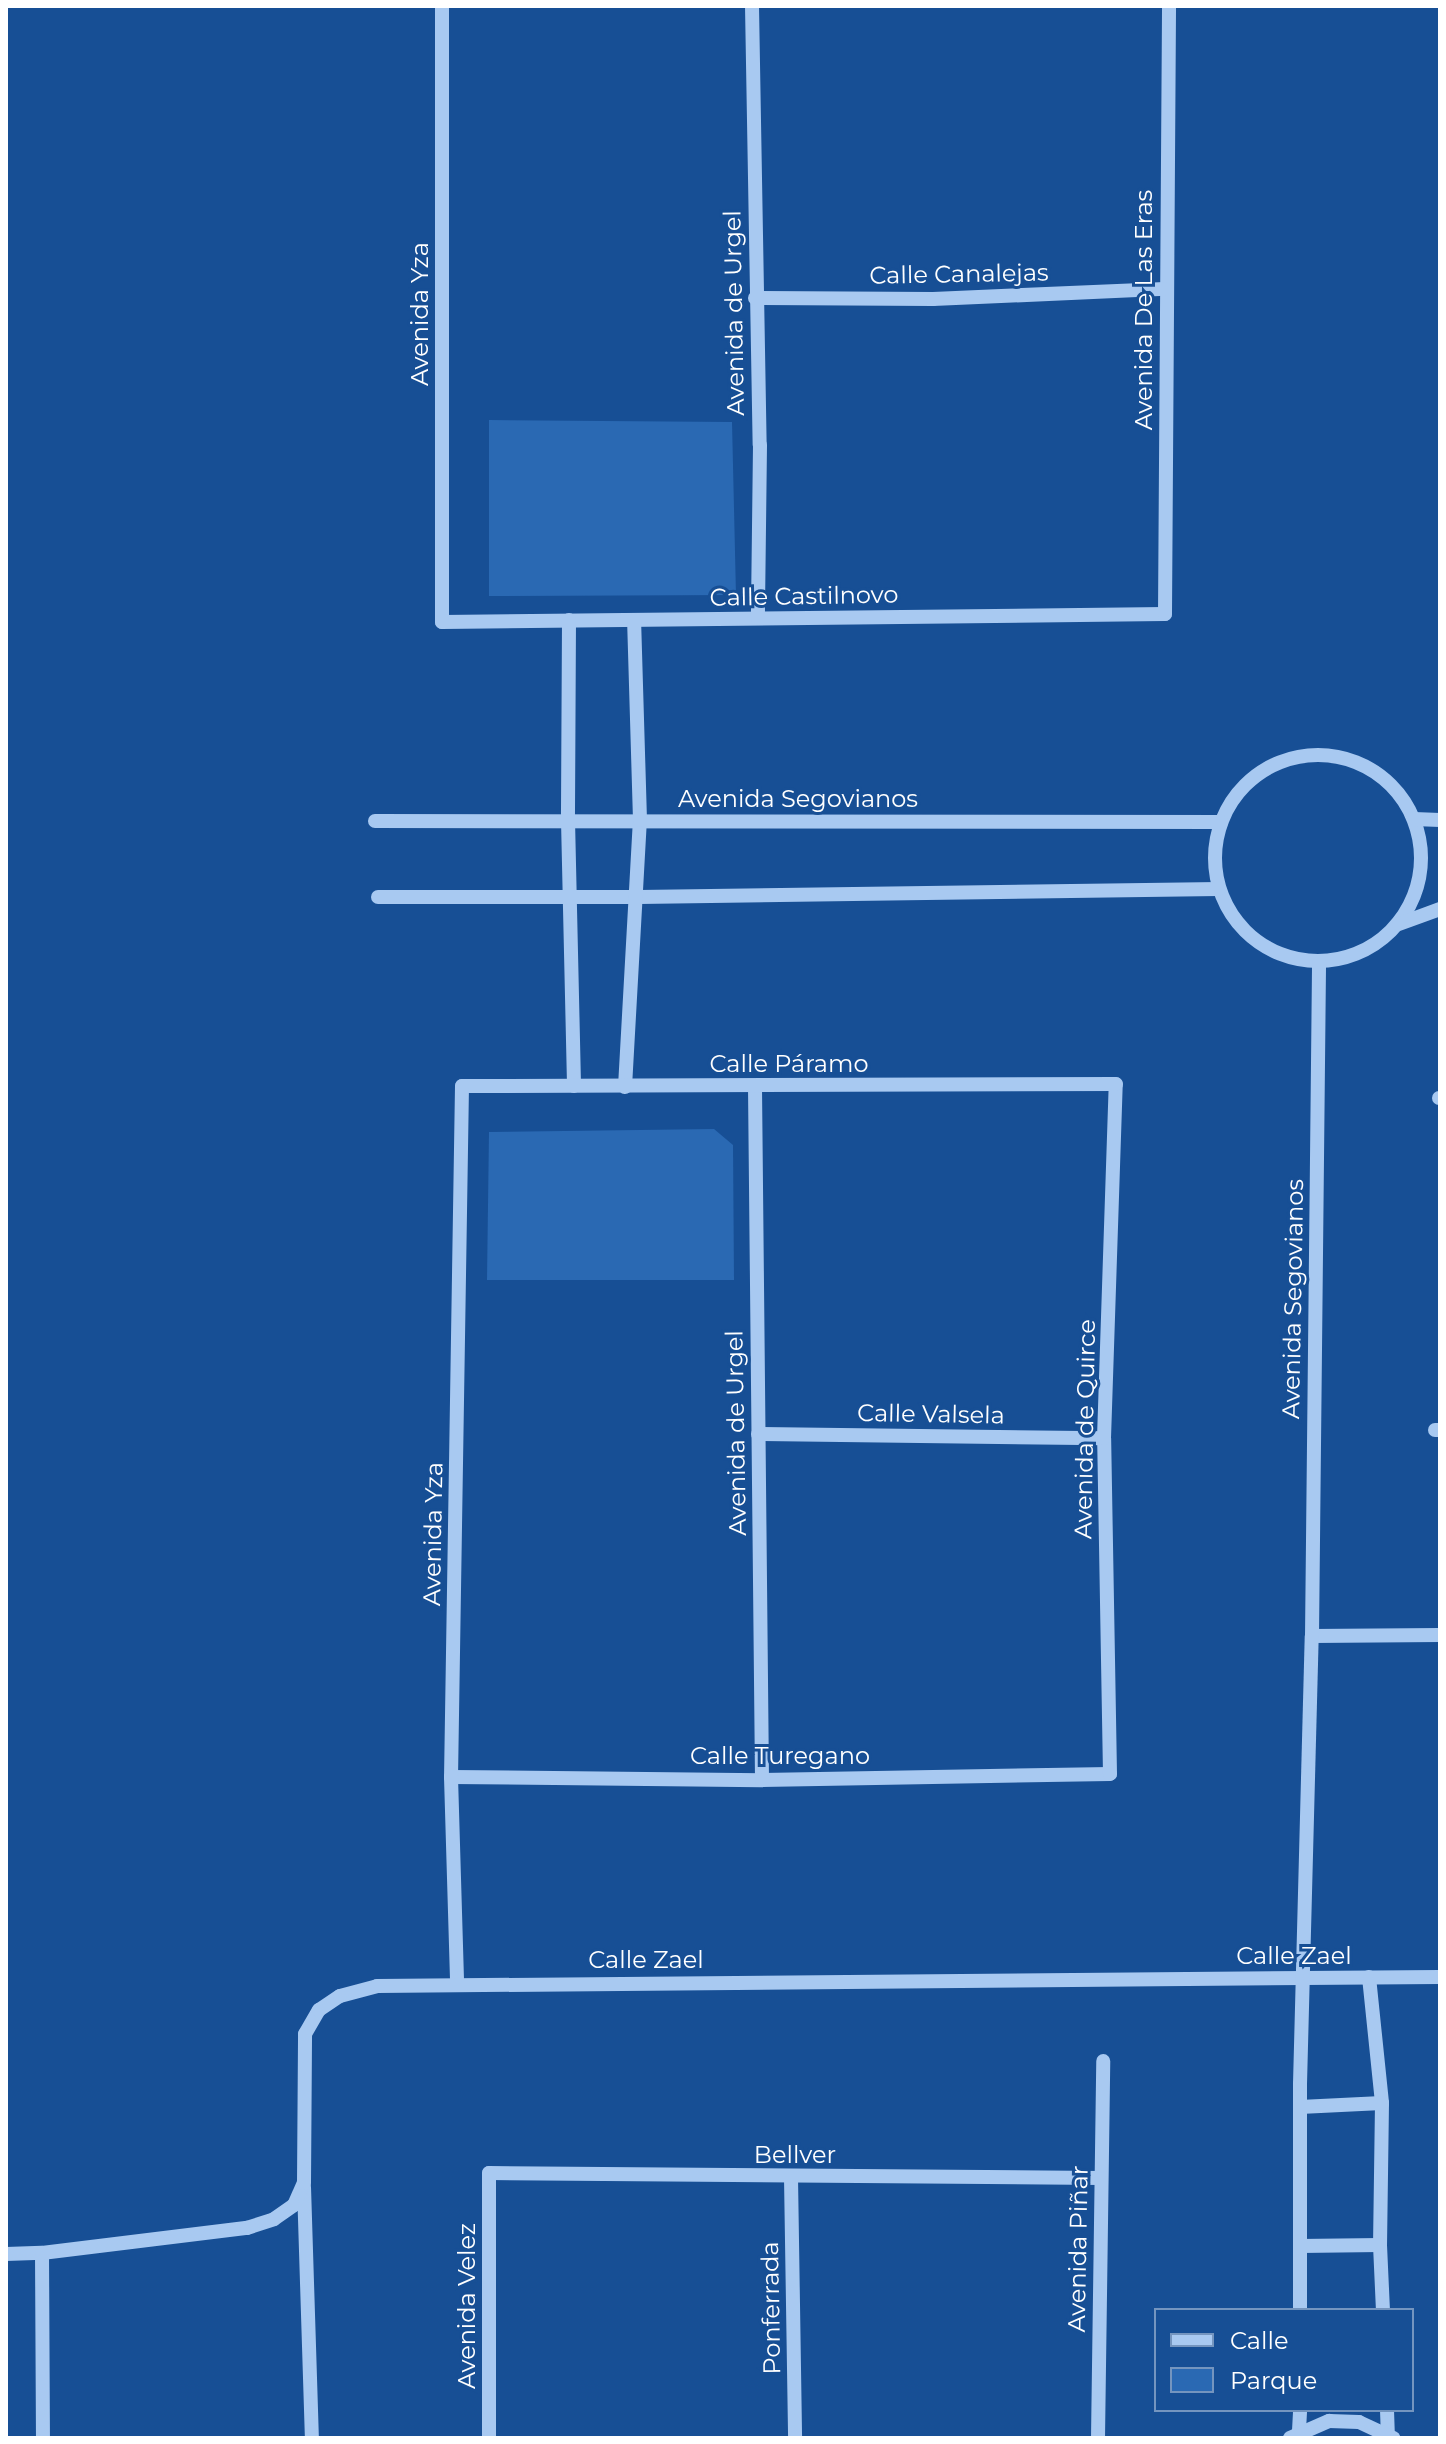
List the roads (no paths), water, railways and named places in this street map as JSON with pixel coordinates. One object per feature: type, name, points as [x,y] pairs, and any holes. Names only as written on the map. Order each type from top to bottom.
[{"type":"street","name":"Avenida Yza","points":[[442,6],[442,622]]},
{"type":"street","name":"Avenida de Urgel","points":[[752,6],[760,445],[758,618]]},
{"type":"street","name":"Avenida De Las Eras","points":[[1165,614],[1169,6]]},
{"type":"street","name":"Calle Canalejas","points":[[755,298],[933,299],[1165,289]]},
{"type":"street","name":"Calle Castilnovo","points":[[442,622],[1165,614]]},
{"type":"street","points":[[569,620],[568,820],[574,1086]]},
{"type":"street","points":[[625,1087],[639,897],[634,620]]},
{"type":"street","points":[[1399,924],[1421,874],[1414,819],[1399,793],[1375,771],[1347,759],[1317,754],[1286,759],[1259,774],[1236,795],[1221,822],[1216,844],[1219,889],[1230,913],[1247,934],[1268,950],[1293,959],[1319,962],[1349,958],[1376,945],[1399,924],[1440,909]]},
{"type":"street","points":[[1414,819],[1440,820]]},
{"type":"street","name":"Avenida Segovianos","points":[[375,821],[1221,822]]},
{"type":"street","points":[[378,897],[639,897],[1219,889]]},
{"type":"street","name":"Avenida Segovianos","points":[[1300,2308],[1300,2107],[1312,1636],[1319,962]]},
{"type":"street","name":"Calle Páramo","points":[[462,1086],[1116,1084]]},
{"type":"street","name":"Avenida de Quirce","points":[[1110,1774],[1104,1438],[1116,1084]]},
{"type":"street","name":"Avenida Yza","points":[[457,1984],[451,1777],[462,1086]]},
{"type":"street","name":"Avenida de Urgel","points":[[755,1087],[762,1780]]},
{"type":"street","name":"Calle Valsela","points":[[758,1434],[1104,1438]]},
{"type":"street","points":[[1312,1636],[1440,1635]]},
{"type":"street","name":"Calle Turegano","points":[[451,1777],[762,1780],[1110,1774]]},
{"type":"street","points":[[1369,1977],[1382,2103],[1380,2245],[1383,2308]]},
{"type":"street","name":"Calle Zael","points":[[312,2438],[304,2183],[305,2034],[319,2010],[340,1996],[377,1986],[457,1984],[1440,1977]]},
{"type":"street","name":"Avenida Piñar","points":[[1098,2438],[1103,2061]]},
{"type":"street","points":[[1300,2107],[1382,2103]]},
{"type":"street","name":"Bellver","points":[[489,2173],[1101,2178]]},
{"type":"street","name":"Avenida Velez","points":[[489,2173],[489,2438]]},
{"type":"street","name":"Ponferrada","points":[[791,2177],[795,2438]]},
{"type":"street","points":[[6,2254],[42,2253],[247,2228],[274,2219],[294,2205],[304,2183]]},
{"type":"street","points":[[1300,2246],[1380,2245]]},
{"type":"street","points":[[42,2253],[43,2438]]},
{"type":"street","points":[[1295,2434],[1300,2412]]},
{"type":"street","points":[[1387,2412],[1391,2436]]},
{"type":"street","points":[[1295,2434],[1329,2421],[1344,2421],[1359,2422],[1391,2436]]}]
